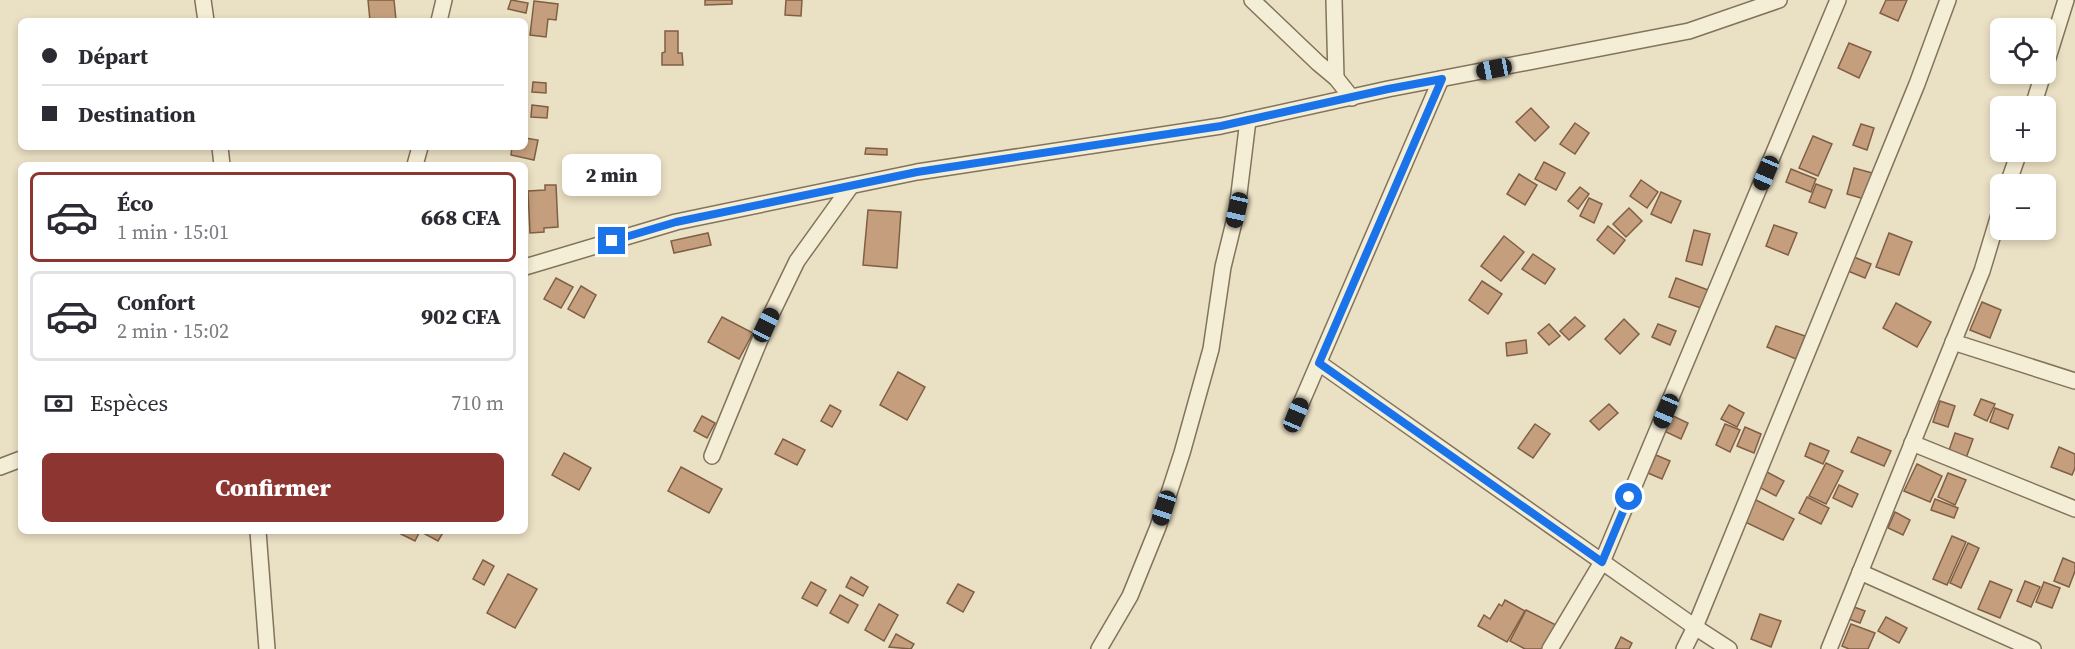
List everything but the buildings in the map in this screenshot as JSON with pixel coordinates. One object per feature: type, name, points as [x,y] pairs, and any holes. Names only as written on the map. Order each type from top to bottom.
[{"type":"street","points":[[203,0],[206,18]]},
{"type":"street","points":[[441,18],[444,0]]},
{"type":"street","points":[[1252,0],[1336,78],[1352,98]]},
{"type":"street","points":[[1334,0],[1336,78]]},
{"type":"street","points":[[528,266],[676,222],[917,172],[1221,126],[1388,89],[1689,31],[1779,0]]},
{"type":"street","points":[[1550,649],[1602,562],[1838,0]]},
{"type":"street","points":[[1684,649],[1917,84],[1948,0]]},
{"type":"street","points":[[2056,32],[2066,0]]},
{"type":"street","points":[[1296,415],[1442,79]]},
{"type":"street","points":[[1099,649],[1130,596],[1158,527],[1211,349],[1223,267],[1237,210],[1248,120]]},
{"type":"street","points":[[712,456],[766,325],[797,261],[851,186]]},
{"type":"street","points":[[1829,649],[1982,271],[1991,240]]},
{"type":"street","points":[[1953,342],[2075,381]]},
{"type":"street","points":[[1319,363],[1729,649]]},
{"type":"street","points":[[1912,443],[2075,509]]},
{"type":"street","points":[[0,467],[18,460]]},
{"type":"street","points":[[258,534],[267,649]]},
{"type":"street","points":[[1860,572],[2033,649]]},
{"type":"route","points":[[612,241],[676,222],[917,172],[1221,126],[1442,79],[1319,363],[1602,562],[1629,497]]}]
